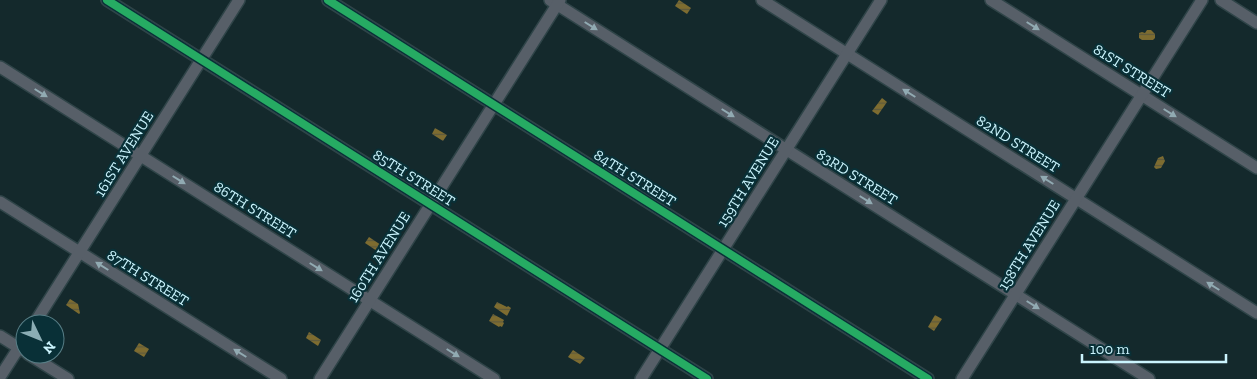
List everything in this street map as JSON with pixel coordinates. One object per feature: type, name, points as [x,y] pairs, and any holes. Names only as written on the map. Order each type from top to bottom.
[{"type":"street","name":"85TH STREET","points":[[107,0],[707,379]]},
{"type":"street","name":"161ST AVENUE","points":[[40,314],[239,0]]},
{"type":"street","name":"84TH STREET","points":[[328,0],[928,379]]},
{"type":"street","name":"82ND STREET","points":[[762,0],[1257,313]]},
{"type":"street","name":"159TH AVENUE","points":[[641,379],[880,0]]},
{"type":"street","name":"81ST STREET","points":[[992,0],[1257,168]]},
{"type":"street","name":"158TH AVENUE","points":[[962,379],[1202,0]]},
{"type":"street","points":[[1221,0],[1257,23]]},
{"type":"street","name":"160TH AVENUE","points":[[320,379],[494,104],[555,2]]},
{"type":"street","name":"83RD STREET","points":[[555,2],[1150,379]]},
{"type":"street","name":"86TH STREET","points":[[0,67],[494,379]]},
{"type":"street","name":"87TH STREET","points":[[0,202],[281,379]]},
{"type":"street","points":[[0,336],[15,344]]},
{"type":"street","points":[[0,377],[15,359]]},
{"type":"street","points":[[47,364],[68,379]]},
{"type":"shaded area","points":[[679,0],[691,8],[687,14],[675,6]]},
{"type":"shaded area","points":[[1147,30],[1151,30],[1155,34],[1153,40],[1142,40],[1139,38],[1139,33],[1145,33]]},
{"type":"shaded area","points":[[882,98],[887,102],[878,115],[872,111]]},
{"type":"shaded area","points":[[435,128],[447,135],[443,141],[432,134]]},
{"type":"shaded area","points":[[1163,156],[1165,161],[1161,168],[1156,169],[1154,167],[1158,158]]},
{"type":"shaded area","points":[[369,237],[381,245],[377,251],[365,243]]},
{"type":"shaded area","points":[[70,299],[78,304],[79,314],[66,305]]},
{"type":"shaded area","points":[[497,302],[511,308],[507,316],[494,307]]},
{"type":"shaded area","points":[[493,314],[504,320],[502,327],[489,321]]},
{"type":"shaded area","points":[[935,315],[942,319],[934,331],[928,327]]},
{"type":"shaded area","points":[[309,332],[321,340],[318,346],[306,338]]},
{"type":"shaded area","points":[[139,343],[149,349],[144,357],[134,351]]},
{"type":"shaded area","points":[[573,350],[585,358],[580,364],[568,357]]},
{"type":"cycle path","points":[[107,0],[707,379]]},
{"type":"cycle path","points":[[328,0],[928,379]]}]
